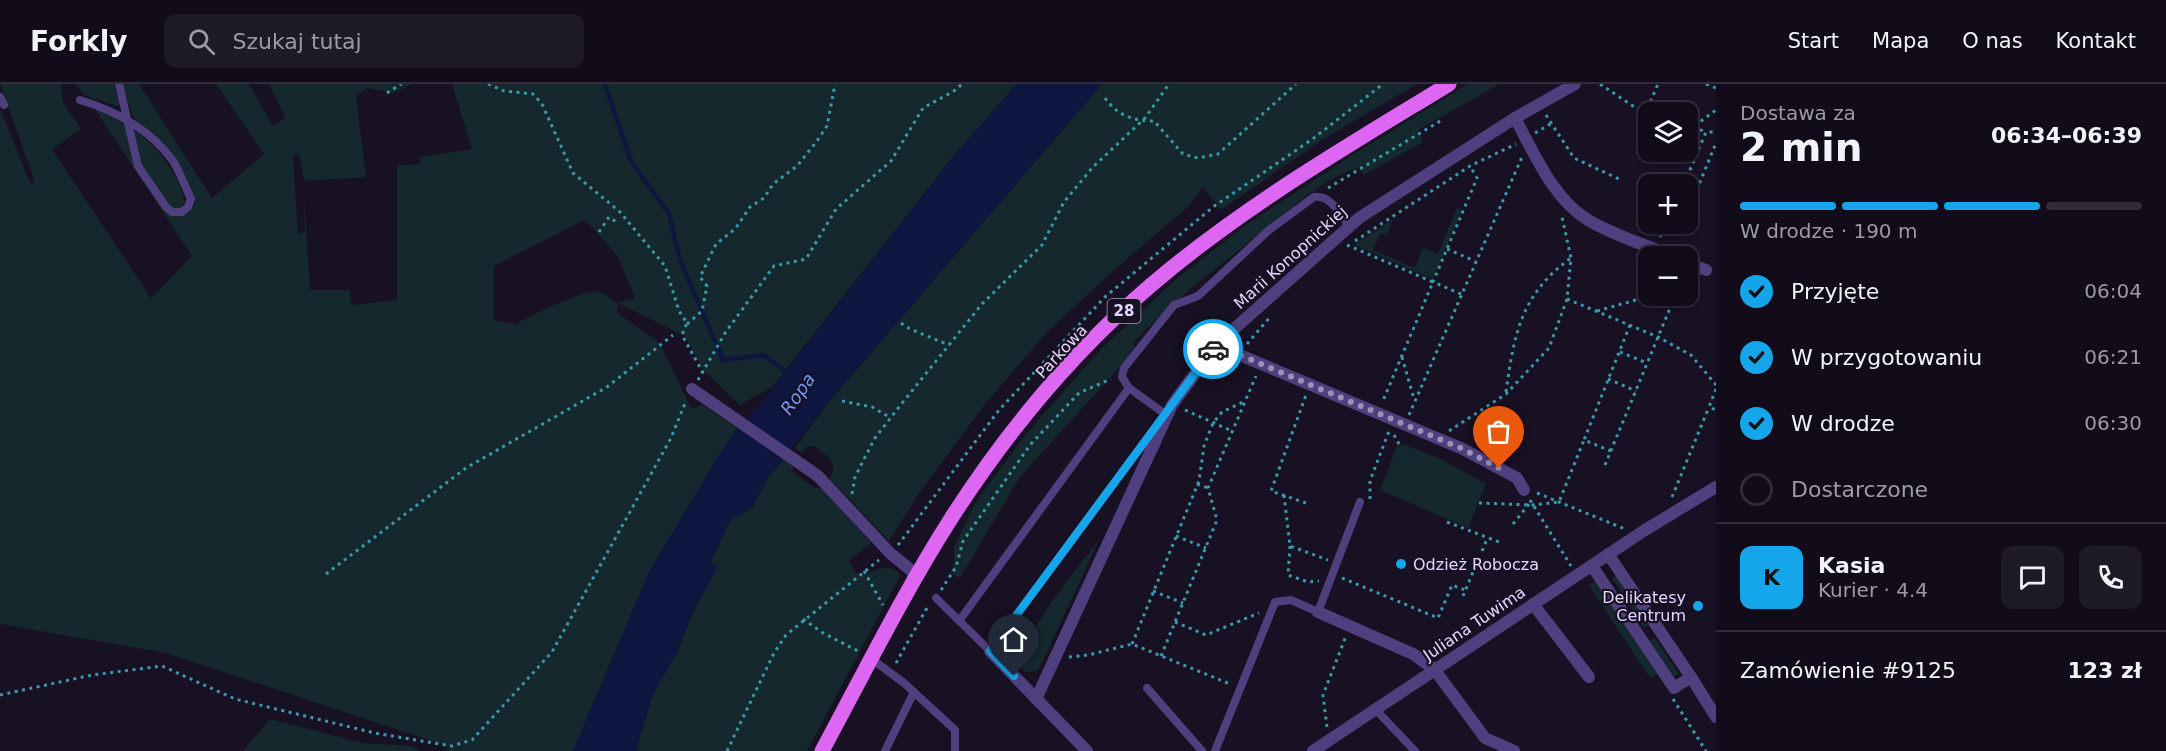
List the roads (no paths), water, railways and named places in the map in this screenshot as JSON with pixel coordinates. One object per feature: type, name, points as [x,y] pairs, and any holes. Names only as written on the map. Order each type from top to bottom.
[{"type":"main road","name":"Parkowa","points":[[822,751],[888,628],[952,517],[997,453],[1069,366],[1148,288],[1208,240],[1280,187],[1449,84]]},
{"type":"main road","name":"Parkowa","points":[[831,751],[872,659]]},
{"type":"street","name":"Marii Konopnickiej","points":[[1036,699],[1169,409],[1216,345],[1349,226],[1515,118],[1575,84]]},
{"type":"street","points":[[1515,118],[1566,202],[1587,220],[1649,246]]},
{"type":"street","points":[[1698,266],[1706,270]]},
{"type":"street","points":[[1216,345],[1437,438],[1517,478],[1524,490]]},
{"type":"street","points":[[692,389],[818,476],[890,553],[918,576]]},
{"type":"street","name":"Juliana Tuwima","points":[[1313,751],[1608,554],[1716,487]]},
{"type":"street","points":[[1608,554],[1716,717]]},
{"type":"street","points":[[1592,566],[1674,688],[1691,677]]},
{"type":"street","points":[[1533,604],[1588,677]]},
{"type":"street","points":[[1318,612],[1413,654],[1434,669],[1485,738],[1514,751]]},
{"type":"street","points":[[990,651],[1087,751]]},
{"type":"lane","points":[[80,100],[106,108],[128,119],[173,161],[191,199],[188,207],[182,212],[172,212],[166,207],[138,166],[128,119],[118,84]]},
{"type":"lane","points":[[936,598],[990,651],[1169,409],[1129,388],[1122,377],[1124,368],[1174,304],[1198,296],[1269,230],[1314,197],[1325,199],[1349,226]]},
{"type":"lane","points":[[960,621],[1129,388]]},
{"type":"lane","points":[[1215,751],[1275,602],[1291,600],[1318,612],[1360,502]]},
{"type":"lane","points":[[872,659],[893,674],[955,730],[955,751]]},
{"type":"lane","points":[[1147,688],[1202,751]]},
{"type":"lane","points":[[885,751],[914,692]]},
{"type":"lane","points":[[1376,710],[1415,751]]},
{"type":"water","name":"Ropa","points":[[1017,84],[1102,84],[827,404],[767,479],[752,508],[730,520],[711,561],[717,568],[694,610],[676,654],[652,696],[636,751],[573,751],[649,572],[715,461],[737,428],[754,412],[956,153]]},
{"type":"waterway","name":"Ropa","points":[[605,84],[631,161],[669,214],[680,260],[723,360],[764,355],[788,374]]},
{"type":"place","name":"Odzież Robocza","points":[[1401,564]]},
{"type":"place","name":"Delikatesy Centrum","points":[[1698,606]]}]
